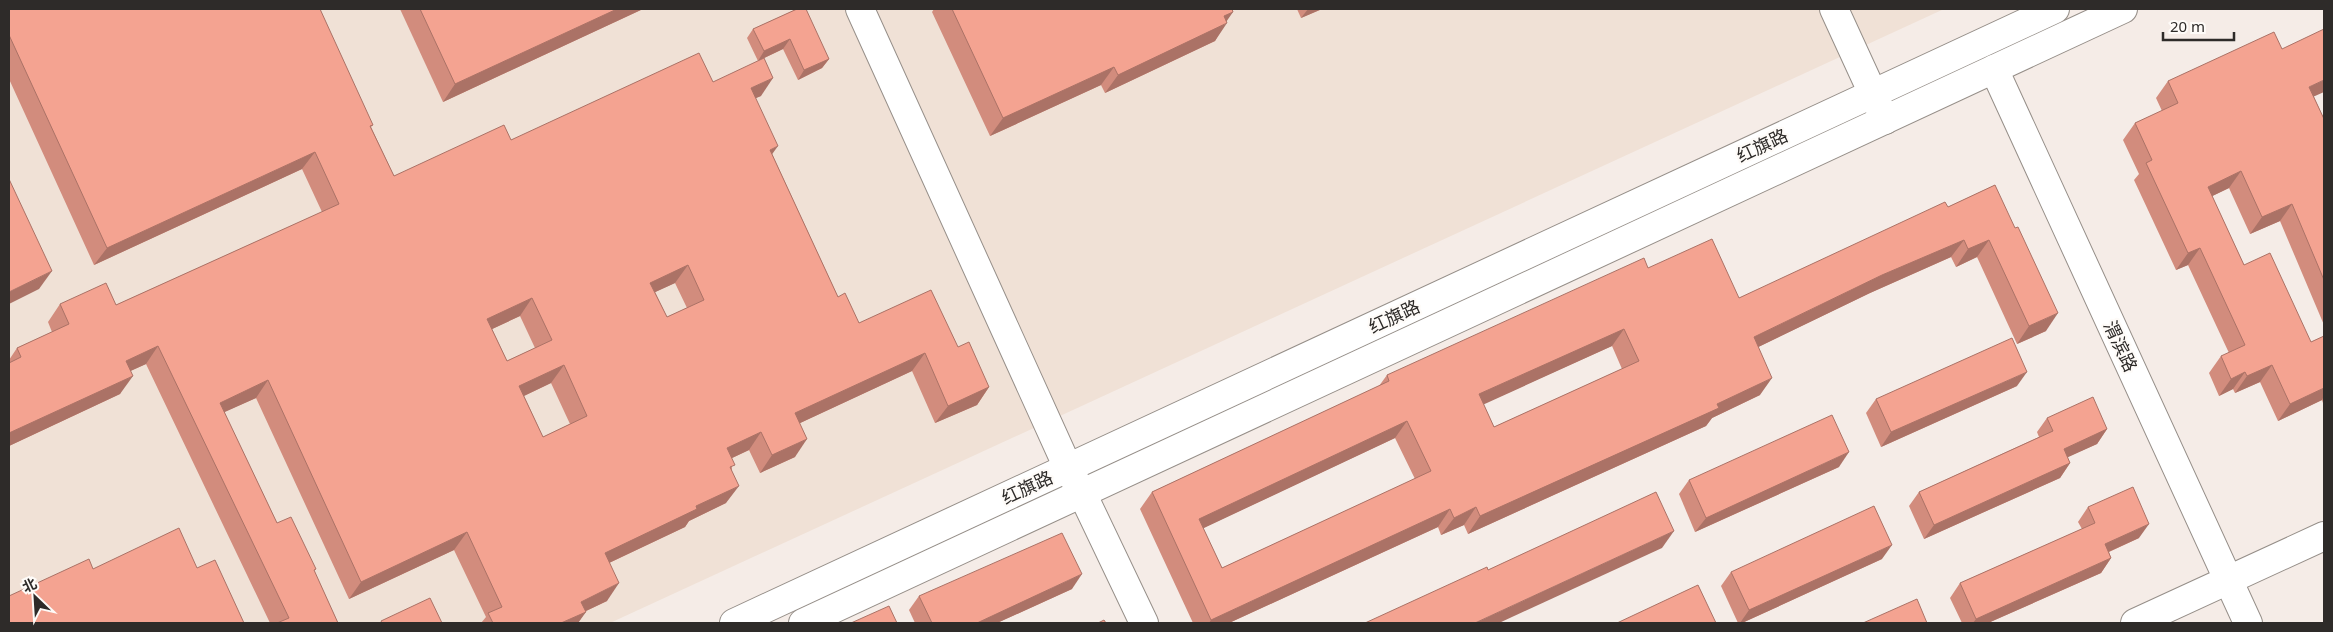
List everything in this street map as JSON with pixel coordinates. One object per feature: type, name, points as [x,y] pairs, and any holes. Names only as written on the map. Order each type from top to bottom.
[{"type":"main road","points":[[860,9],[1068,468],[1082,493],[1144,623]]},
{"type":"main road","points":[[1834,9],[1885,120]]},
{"type":"main road","name":"红旗路","points":[[734,623],[2055,9]]},
{"type":"main road","name":"红旗路","points":[[803,623],[2122,9]]},
{"type":"main road","name":"渭滨路","points":[[1994,69],[2248,623]]},
{"type":"main road","points":[[2135,623],[2324,536]]},
{"type":"shaded area","points":[[9,9],[1944,9],[610,623],[9,623]]},
{"type":"building","points":[[9,9],[320,9],[373,125],[370,126],[394,176],[504,125],[511,140],[699,53],[713,82],[764,58],[773,78],[751,88],[778,146],[770,150],[838,297],[845,293],[859,323],[931,290],[958,347],[969,342],[989,387],[948,406],[925,353],[795,413],[807,439],[772,455],[761,432],[727,448],[735,465],[730,467],[739,486],[696,506],[697,509],[605,553],[619,583],[581,602],[586,612],[561,623],[493,623],[488,613],[502,607],[467,532],[361,582],[268,380],[220,403],[277,523],[291,517],[316,569],[314,570],[338,623],[277,623],[289,618],[158,346],[126,361],[133,376],[9,433],[9,363],[21,357],[17,348],[69,324],[60,304],[106,283],[116,305],[339,204],[315,152],[107,248],[9,35]],"holes":[[[688,265],[704,300],[667,317],[650,283]],[[532,298],[552,340],[507,361],[487,319]],[[564,365],[587,416],[543,437],[519,386]]]},
{"type":"building","points":[[420,9],[617,9],[455,84]]},
{"type":"building","points":[[797,9],[806,9],[829,59],[804,70],[790,39],[764,51],[753,29]]},
{"type":"building","points":[[952,9],[1232,9],[1233,12],[1224,16],[1227,23],[1118,75],[1114,67],[1003,118]]},
{"type":"building","points":[[2324,29],[2324,80],[2309,87],[2324,119],[2324,280],[2292,204],[2262,217],[2241,171],[2208,187],[2244,265],[2270,253],[2311,342],[2324,336],[2324,388],[2290,404],[2272,365],[2247,376],[2245,372],[2231,379],[2221,356],[2245,345],[2200,248],[2188,253],[2146,163],[2152,160],[2135,123],[2178,103],[2168,81],[2274,32],[2282,49]]},
{"type":"building","points":[[9,179],[52,271],[9,292]]},
{"type":"building","points":[[1995,185],[2015,228],[2018,227],[2058,313],[2029,326],[1989,240],[1968,249],[1964,240],[1882,275],[1754,337],[1772,378],[1717,404],[1719,408],[1480,516],[1476,507],[1454,518],[1450,509],[1211,620],[1152,492],[1389,381],[1387,375],[1644,258],[1648,268],[1712,239],[1739,298],[1945,202],[1948,207]],"holes":[[[1624,329],[1639,361],[1494,427],[1479,394]],[[1407,421],[1431,471],[1222,568],[1199,519]]]},
{"type":"building","points":[[2012,338],[2027,372],[1891,432],[1876,399]]},
{"type":"building","points":[[2093,397],[2107,429],[2064,449],[2070,463],[1934,525],[1919,492],[2053,431],[2047,418]]},
{"type":"building","points":[[1832,415],[1849,452],[1706,518],[1689,480]]},
{"type":"building","points":[[2133,487],[2149,524],[2105,544],[2111,558],[1976,619],[1960,583],[2095,523],[2088,507]]},
{"type":"building","points":[[1656,492],[1674,531],[1475,623],[1365,623],[1487,567],[1488,570]]},
{"type":"building","points":[[1874,506],[1892,545],[1749,610],[1731,572]]},
{"type":"building","points":[[179,528],[197,568],[215,560],[244,623],[9,623],[9,596],[89,559],[93,569]]},
{"type":"building","points":[[1062,533],[1082,574],[977,623],[932,623],[919,596]]},
{"type":"building","points":[[1698,585],[1716,623],[1617,623]]},
{"type":"building","points":[[430,598],[442,623],[382,623],[381,621]]},
{"type":"building","points":[[1917,599],[1927,623],[1863,623]]},
{"type":"building","points":[[889,606],[897,623],[851,623]]}]
